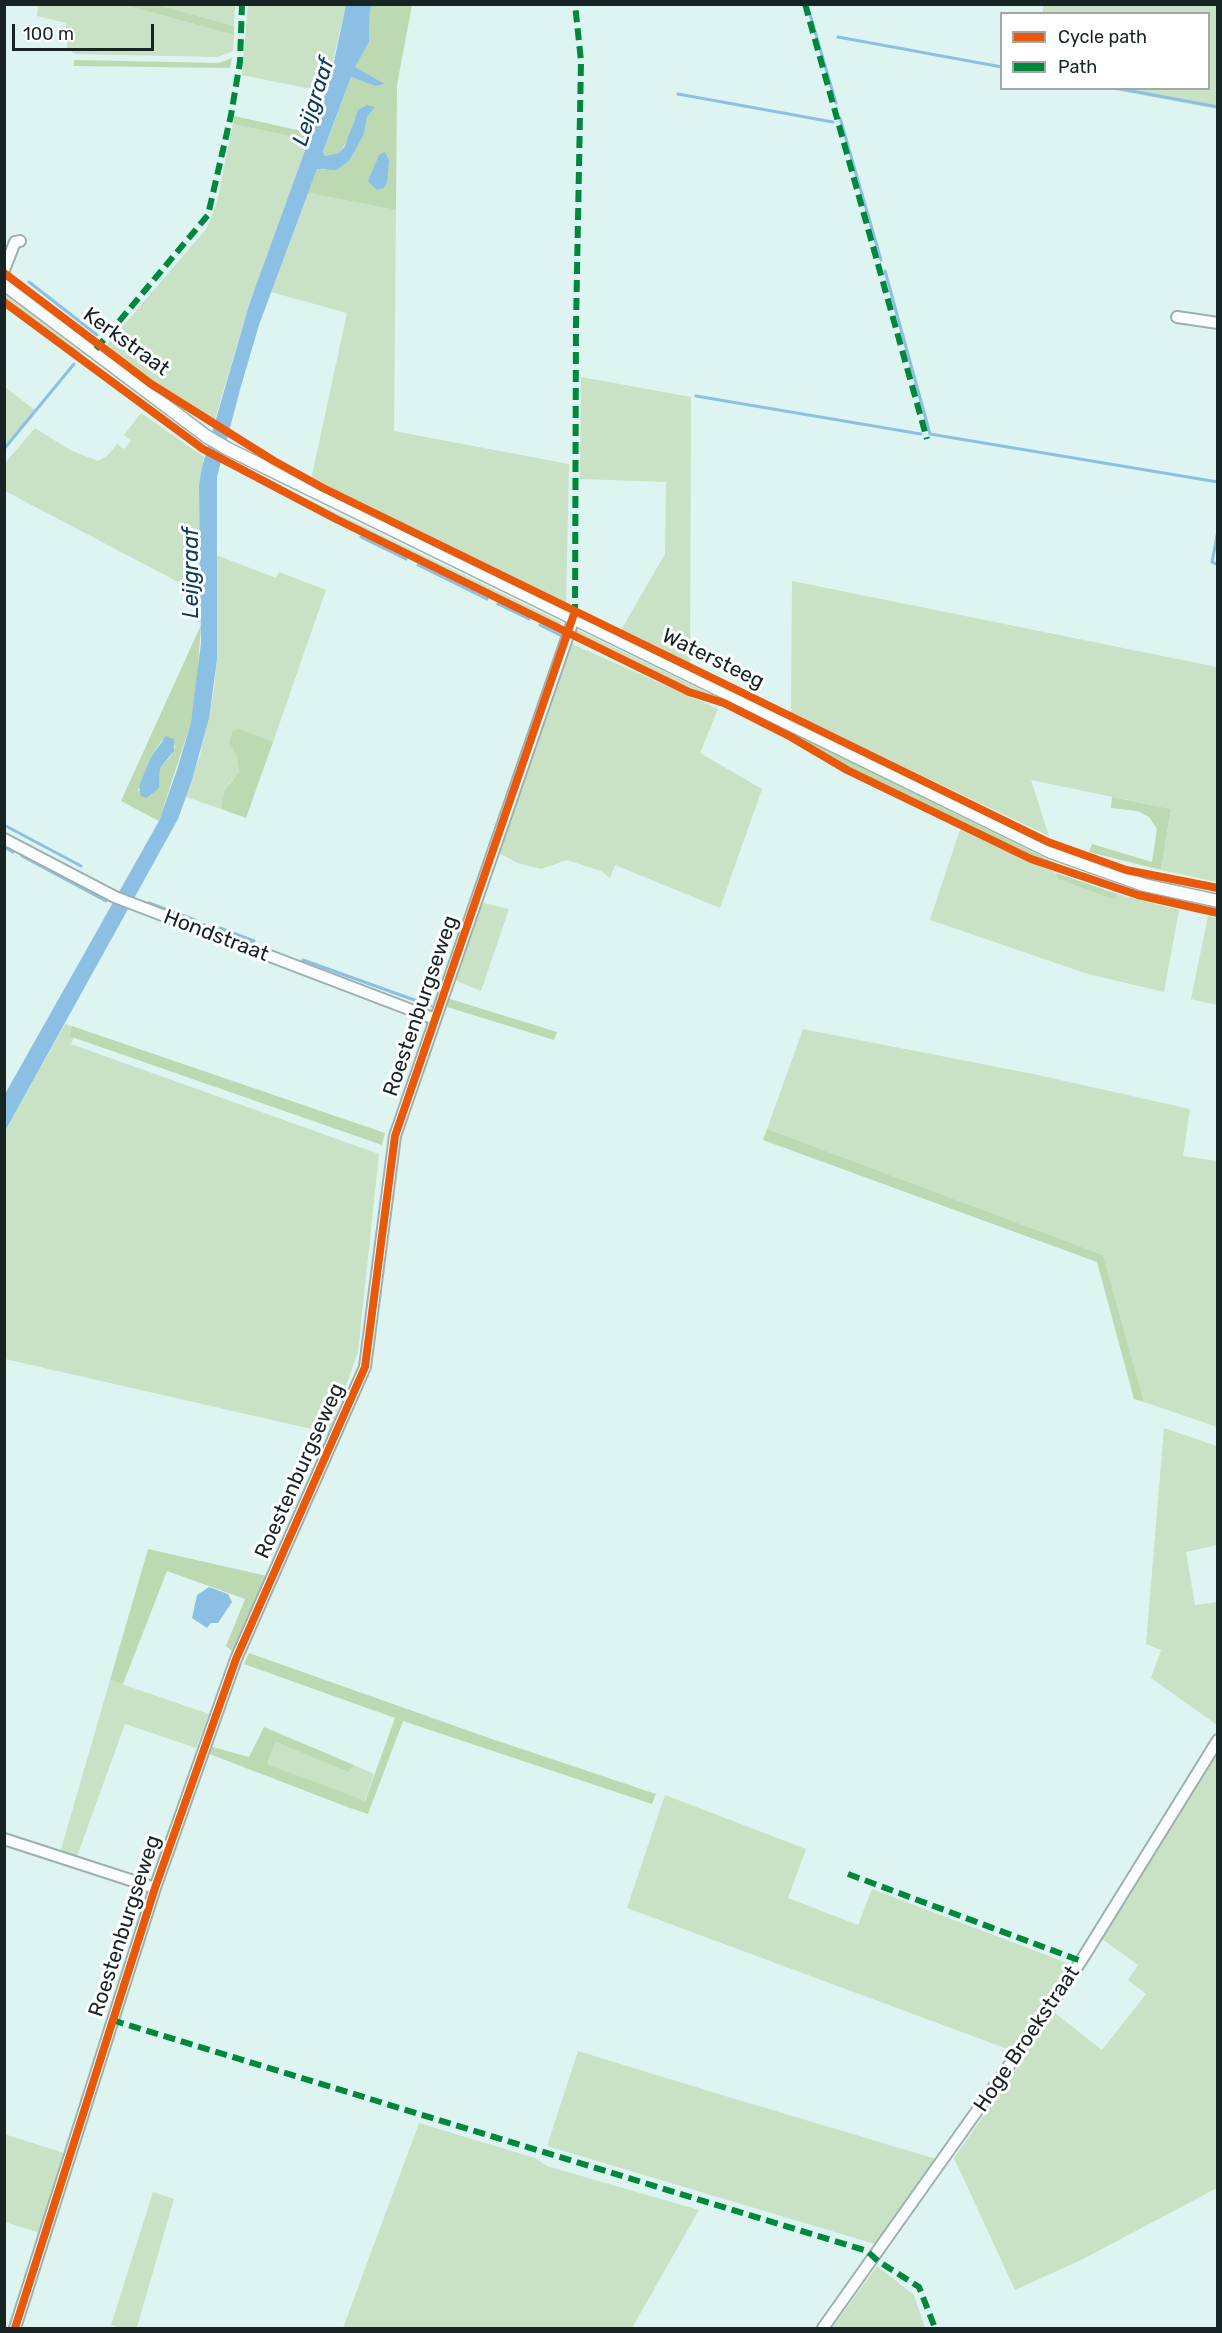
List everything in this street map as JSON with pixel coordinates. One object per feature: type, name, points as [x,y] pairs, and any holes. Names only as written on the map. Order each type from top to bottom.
[{"type":"street","points":[[4,270],[15,242],[20,241]]},
{"type":"street","name":"Kerkstraat","points":[[4,284],[209,438],[228,449]]},
{"type":"street","points":[[1177,317],[1218,323]]},
{"type":"street","name":"Watersteeg","points":[[228,449],[1052,852],[1143,885],[1218,901]]},
{"type":"street","name":"Roestenburgseweg","points":[[15,2328],[155,1888],[236,1659],[365,1367],[395,1136],[574,618]]},
{"type":"street","name":"Hondstraat","points":[[4,839],[115,897],[435,1019]]},
{"type":"street","name":"Hoge Broekstraat","points":[[823,2328],[1014,2060],[1081,1961],[1218,1740]]},
{"type":"street","points":[[4,1839],[155,1888]]},
{"type":"green space","points":[[38,5],[125,5],[234,35],[233,51],[218,57],[74,54],[67,47],[66,23],[37,16]]},
{"type":"green space","points":[[125,5],[158,5],[234,26],[234,35]]},
{"type":"green space","points":[[158,5],[235,5],[234,26]]},
{"type":"green space","points":[[248,5],[346,5],[326,92],[242,75]]},
{"type":"green space","points":[[373,5],[412,5],[397,85],[396,210],[308,193],[317,169],[326,170],[364,134],[367,117],[375,107],[354,119],[350,137],[339,153],[325,156],[323,153],[351,77],[375,86],[385,84],[354,67],[369,42],[370,9]]},
{"type":"green space","points":[[1044,5],[1217,5],[1217,109],[1114,90],[1210,90],[1210,12],[1042,12]]},
{"type":"green space","points":[[232,58],[230,68],[74,66],[74,60],[219,63]]},
{"type":"green space","points":[[234,116],[311,133],[309,140],[233,124]]},
{"type":"green space","points":[[233,124],[309,140],[250,302],[215,419],[170,394],[105,347],[207,228],[217,202]]},
{"type":"green space","points":[[308,193],[396,210],[394,431],[569,464],[566,604],[311,480],[347,313],[271,292]]},
{"type":"green space","points":[[5,294],[82,353],[79,356],[5,297]]},
{"type":"green space","points":[[581,377],[691,397],[690,664],[621,630],[665,554],[666,482],[580,479]]},
{"type":"green space","points":[[5,387],[36,411],[4,449]]},
{"type":"green space","points":[[141,413],[204,457],[199,485],[201,594],[5,491],[5,463],[35,428],[70,450],[98,461],[107,456],[117,444],[124,449],[131,441],[124,435]]},
{"type":"green space","points":[[222,458],[561,622],[559,629],[307,506]]},
{"type":"green space","points":[[216,555],[276,578],[279,572],[326,590],[273,742],[239,730],[229,742],[237,757],[239,772],[229,784],[221,809],[186,797],[200,755],[214,690],[217,660]]},
{"type":"green space","points":[[792,581],[1217,667],[1217,882],[1161,870],[1171,809],[1031,780],[1049,836],[791,713]]},
{"type":"green space","points":[[201,625],[191,722],[159,821],[121,801]],"holes":[[[171,737],[175,747],[171,756],[160,768],[159,788],[138,791],[151,757],[162,740]]]},
{"type":"green space","points":[[576,629],[731,704],[684,689],[573,636]]},
{"type":"green space","points":[[570,643],[718,709],[700,753],[762,789],[720,908],[615,865],[610,878],[601,871],[567,860],[541,869],[518,863],[497,852]]},
{"type":"green space","points":[[778,726],[1057,864],[1022,853],[838,764]]},
{"type":"green space","points":[[239,729],[273,742],[246,818],[221,809],[225,790],[239,772],[237,757],[229,742],[233,731]]},
{"type":"green space","points":[[1112,797],[1171,809],[1161,870],[1089,852],[1092,844],[1152,862],[1157,829],[1149,817],[1138,811],[1111,808]]},
{"type":"green space","points":[[960,830],[1056,873],[1058,879],[1115,900],[1117,894],[1179,910],[1164,992],[1088,974],[930,920]]},
{"type":"green space","points":[[1056,873],[1117,894],[1115,900],[1058,879]]},
{"type":"green space","points":[[480,902],[509,909],[481,991],[454,978]]},
{"type":"green space","points":[[1208,916],[1217,918],[1217,1005],[1191,999]]},
{"type":"green space","points":[[447,998],[557,1032],[554,1040],[444,1006]]},
{"type":"green space","points":[[65,1024],[72,1026],[69,1035],[74,1037],[71,1044],[379,1154],[358,1352],[329,1433],[5,1359],[5,1131]]},
{"type":"green space","points":[[72,1026],[385,1133],[382,1145],[69,1036]]},
{"type":"green space","points":[[803,1029],[1038,1075],[1190,1109],[1183,1156],[1217,1161],[1217,1427],[1144,1402],[1103,1255],[767,1129]]},
{"type":"green space","points":[[767,1129],[1103,1255],[1144,1402],[1134,1399],[1097,1262],[763,1140]]},
{"type":"green space","points":[[1164,1428],[1217,1446],[1217,1545],[1186,1552],[1195,1605],[1217,1602],[1217,1725],[1151,1678],[1161,1650],[1146,1644]]},
{"type":"green space","points":[[148,1549],[267,1576],[234,1653],[226,1646],[245,1599],[167,1571],[123,1684],[110,1680]]},
{"type":"green space","points":[[249,1653],[656,1794],[652,1804],[403,1721],[368,1814],[350,1808],[207,1753],[209,1746],[249,1757],[264,1727],[354,1765],[349,1772],[276,1742],[267,1764],[365,1801],[395,1718],[244,1664]]},
{"type":"green space","points":[[110,1680],[209,1714],[196,1748],[125,1724],[76,1859],[60,1853]]},
{"type":"green space","points":[[276,1742],[349,1771],[354,1765],[374,1774],[364,1802],[267,1764]]},
{"type":"green space","points":[[1217,1750],[1217,2188],[1083,2259],[1015,2290],[954,2158],[1055,2013],[1102,2050],[1146,1994],[1128,1980],[1138,1965],[1102,1939]]},
{"type":"green space","points":[[665,1795],[806,1849],[788,1898],[858,1925],[872,1889],[1070,1964],[1013,2051],[627,1908]]},
{"type":"green space","points":[[578,2051],[936,2159],[875,2244],[547,2146]]},
{"type":"green space","points":[[419,2123],[535,2158],[547,2166],[699,2210],[632,2328],[343,2328]]},
{"type":"green space","points":[[4,2134],[64,2153],[40,2233],[5,2222]]},
{"type":"green space","points":[[153,2192],[174,2199],[137,2327],[122,2328],[111,2325]]},
{"type":"green space","points":[[877,2266],[914,2295],[925,2328],[832,2328]]},
{"type":"water","points":[[346,5],[373,5],[370,9],[369,42],[355,67],[385,84],[375,86],[351,77],[323,152],[325,156],[339,153],[345,146],[358,110],[367,105],[375,107],[367,117],[364,134],[349,161],[336,170],[317,169],[259,325],[241,386],[217,477],[217,660],[209,718],[192,780],[178,819],[5,1131],[5,1094],[159,821],[177,770],[191,722],[201,643],[199,485],[202,467],[250,302],[323,101]]},
{"type":"water","points":[[385,152],[389,160],[387,182],[384,188],[377,190],[368,181],[379,155]]},
{"type":"water","points":[[166,736],[174,739],[174,751],[160,768],[159,788],[146,798],[141,796],[139,786],[151,757]]},
{"type":"water","points":[[209,1587],[228,1594],[232,1602],[218,1623],[211,1623],[207,1628],[192,1618],[197,1595]]},
{"type":"waterway","points":[[807,4],[836,103]]},
{"type":"waterway","points":[[838,37],[1000,67]]},
{"type":"waterway","points":[[1127,90],[1218,107]]},
{"type":"waterway","points":[[678,94],[833,122]]},
{"type":"waterway","points":[[840,118],[881,260]]},
{"type":"waterway","points":[[885,271],[930,434],[1218,482]]},
{"type":"waterway","points":[[29,282],[97,335]]},
{"type":"waterway","points":[[4,449],[74,364]]},
{"type":"waterway","points":[[696,396],[921,434]]},
{"type":"waterway","points":[[1218,531],[1212,562],[1218,565]]},
{"type":"waterway","points":[[361,537],[406,559]]},
{"type":"waterway","points":[[418,565],[487,599]]},
{"type":"waterway","points":[[498,604],[529,619]]},
{"type":"waterway","points":[[540,625],[560,635]]},
{"type":"waterway","points":[[4,825],[81,866]]},
{"type":"waterway","points":[[4,847],[13,852]]},
{"type":"waterway","points":[[22,856],[106,901]]},
{"type":"waterway","points":[[149,903],[195,920]]},
{"type":"waterway","points":[[220,928],[254,941]]},
{"type":"waterway","points":[[303,960],[431,1006]]},
{"type":"marked path","points":[[96,349],[208,215],[231,115],[240,62],[242,4]]},
{"type":"marked path","points":[[575,4],[581,61],[576,325],[575,616]]},
{"type":"marked path","points":[[805,4],[927,439]]},
{"type":"marked path","points":[[848,1874],[1081,1961]]},
{"type":"marked path","points":[[112,2020],[867,2251],[878,2261],[919,2287],[935,2328]]},
{"type":"cycle path","points":[[4,273],[151,384],[274,461],[323,488],[1048,842],[1126,870],[1218,888]]},
{"type":"cycle path","points":[[4,302],[203,449],[336,519],[689,692],[724,703],[791,737],[847,770],[1031,859],[1138,895],[1218,913]]},
{"type":"cycle path","points":[[15,2328],[155,1888],[236,1659],[365,1367],[395,1136],[575,611]]},
{"type":"water label","name":"Leijgraaf","points":[[314,102]]},
{"type":"water label","name":"Leijgraaf","points":[[192,573]]}]
